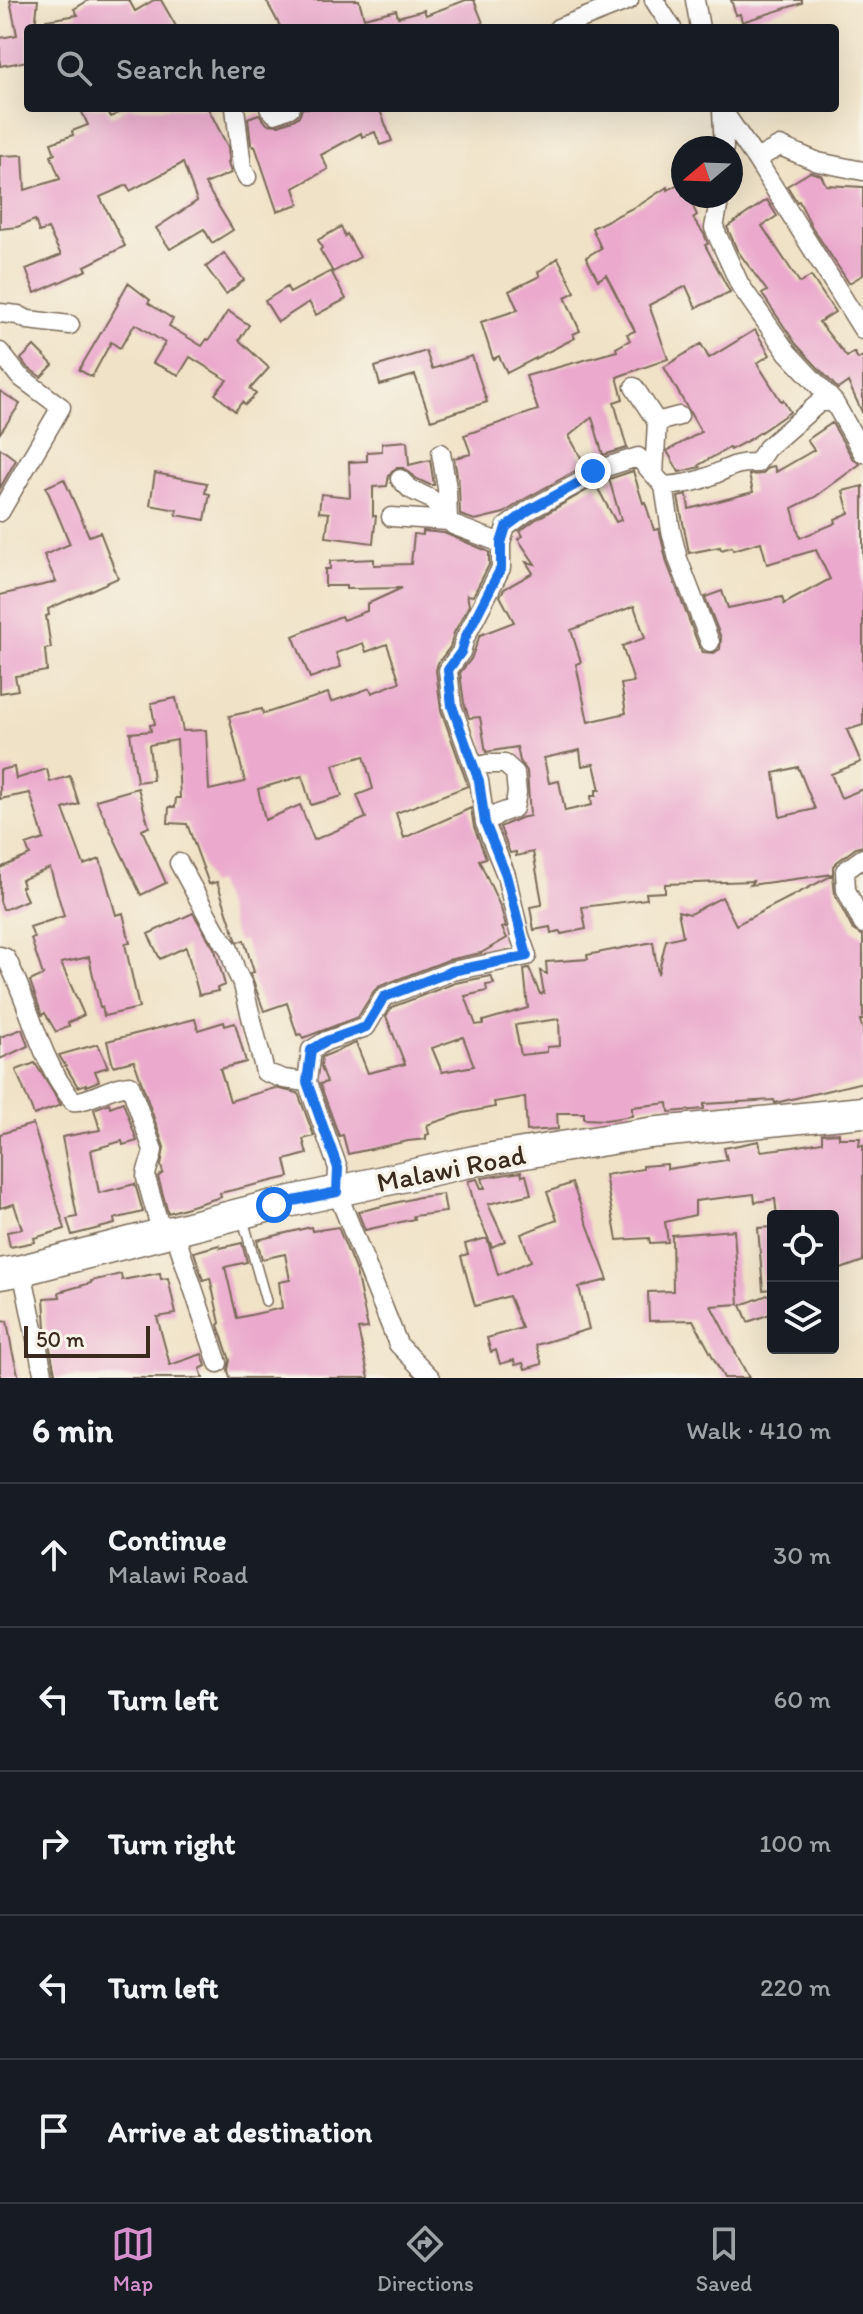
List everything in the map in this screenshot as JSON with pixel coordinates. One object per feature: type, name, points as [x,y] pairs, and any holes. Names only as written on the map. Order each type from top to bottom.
[{"type":"main road","name":"Malawi Road","points":[[11,1272],[241,1214],[474,1161],[649,1133],[863,1112]]},
{"type":"street","points":[[568,24],[629,0]]},
{"type":"street","points":[[654,0],[669,24]]},
{"type":"street","points":[[235,112],[242,167],[247,177]]},
{"type":"street","points":[[722,112],[723,136]]},
{"type":"street","points":[[724,112],[863,330]]},
{"type":"street","points":[[756,159],[780,146],[818,162],[863,171]]},
{"type":"street","points":[[718,208],[714,228],[740,285],[787,352],[834,402],[863,453]]},
{"type":"street","points":[[0,313],[70,325]]},
{"type":"street","points":[[0,352],[19,376],[61,407],[0,512]]},
{"type":"street","points":[[634,387],[657,422],[659,480],[671,531],[678,559],[710,642]]},
{"type":"street","points":[[431,1378],[398,1344],[337,1192],[338,1168],[307,1082],[311,1050],[326,1041],[366,1027],[384,997],[452,971],[527,956],[506,875],[485,823],[479,781],[452,706],[448,670],[461,652],[465,638],[501,568],[501,543],[506,527],[529,510],[584,480],[593,471],[613,463],[638,457],[659,480],[681,485],[707,478],[739,462],[757,463],[767,448],[820,402],[834,402]]},
{"type":"street","points":[[657,422],[679,416]]},
{"type":"street","points":[[441,453],[448,521]]},
{"type":"street","points":[[400,479],[410,489],[431,499],[448,521],[460,529],[501,543]]},
{"type":"street","points":[[391,517],[448,521]]},
{"type":"street","points":[[474,767],[505,764],[515,773],[517,793],[514,808],[485,823]]},
{"type":"street","points":[[863,858],[845,871],[846,890],[863,924]]},
{"type":"street","points":[[179,863],[229,949],[243,985],[265,1072],[284,1079],[307,1082]]},
{"type":"street","points":[[0,956],[6,958],[14,973],[42,1044],[73,1101],[80,1102],[107,1089],[130,1085],[153,1150],[146,1178],[218,1363]]},
{"type":"street","points":[[11,1272],[44,1378]]},
{"type":"lane","points":[[241,1214],[266,1301]]},
{"type":"building","points":[[10,0],[38,0],[35,24],[24,24],[24,62],[0,66],[0,38],[17,35]]},
{"type":"building","points":[[89,0],[129,0],[135,11],[154,0],[161,0],[175,24],[46,24],[46,20],[78,15],[74,9]]},
{"type":"building","points":[[266,0],[359,0],[364,18],[396,10],[398,17],[424,10],[426,15],[474,0],[483,23],[480,24],[279,24]]},
{"type":"building","points":[[731,0],[802,0],[802,3],[742,22]]},
{"type":"building","points":[[82,112],[108,112],[111,117],[120,112],[210,112],[228,147],[231,173],[205,184],[233,230],[212,243],[204,229],[170,249],[156,228],[197,201],[183,163],[130,191],[127,185],[100,197],[125,246],[85,266],[87,270],[35,293],[26,269],[61,255],[48,229],[39,232],[35,220],[0,229],[0,156],[23,155],[25,190],[60,179],[51,156],[55,154],[51,143],[73,135],[72,131],[88,125]]},
{"type":"building","points":[[301,112],[381,112],[392,141],[380,145],[375,132],[362,137],[361,133],[321,155],[328,169],[294,188],[299,204],[277,211],[255,146],[251,144],[248,118],[259,114],[267,124],[279,125]]},
{"type":"building","points":[[810,172],[821,175],[826,185],[863,187],[863,275],[849,283],[787,186]]},
{"type":"building","points":[[667,187],[668,190],[671,188],[671,208],[694,208],[697,215],[693,218],[704,234],[708,244],[705,245],[730,292],[696,308],[686,286],[649,305],[668,359],[617,377],[623,399],[614,402],[627,448],[603,455],[592,417],[569,436],[584,463],[577,470],[504,513],[475,520],[460,515],[454,458],[471,454],[464,435],[538,410],[526,376],[617,351],[616,348],[630,340],[627,334],[635,331],[606,275],[598,280],[586,257],[601,248],[592,228],[641,204]]},
{"type":"building","points":[[767,200],[777,216],[762,226],[800,283],[811,276],[835,312],[819,322],[847,357],[854,352],[858,359],[863,356],[863,414],[848,382],[838,389],[796,344],[762,294],[767,291],[737,250],[727,227]]},
{"type":"building","points":[[341,227],[360,257],[333,272],[320,250],[318,240]]},
{"type":"building","points":[[224,253],[244,280],[226,294],[206,267]]},
{"type":"building","points":[[558,258],[575,292],[565,297],[580,331],[573,334],[575,338],[507,373],[499,356],[493,359],[481,322],[518,310],[509,291],[540,276],[538,272]]},
{"type":"building","points":[[331,271],[346,299],[316,315],[309,302],[278,322],[265,301],[287,287],[290,293]]},
{"type":"building","points":[[128,283],[150,300],[148,303],[173,319],[169,326],[202,346],[228,311],[249,325],[239,340],[269,368],[250,389],[256,394],[245,405],[242,402],[235,411],[215,394],[227,380],[190,357],[179,375],[153,363],[165,343],[135,324],[120,348],[111,342],[92,377],[79,370]]},
{"type":"building","points":[[755,330],[770,355],[757,363],[790,412],[749,440],[729,448],[700,467],[679,472],[667,451],[701,432],[664,367],[701,344],[709,358]]},
{"type":"building","points":[[34,346],[53,365],[41,377],[21,359]]},
{"type":"building","points":[[426,351],[432,369],[472,356],[487,402],[431,420],[415,375],[380,385],[375,367]]},
{"type":"building","points":[[0,391],[20,404],[0,433]]},
{"type":"building","points":[[832,423],[853,459],[860,464],[815,497],[792,508],[800,538],[836,523],[835,519],[849,513],[843,491],[863,486],[863,725],[847,730],[861,762],[831,774],[841,798],[863,789],[863,846],[837,862],[833,866],[833,874],[750,885],[753,881],[665,884],[665,892],[646,893],[647,899],[582,907],[586,929],[561,934],[560,931],[551,933],[550,927],[534,930],[530,907],[542,905],[542,902],[533,852],[516,856],[516,852],[510,853],[500,827],[530,816],[527,771],[520,761],[517,747],[486,752],[480,717],[469,718],[464,703],[460,673],[471,659],[480,635],[514,622],[500,596],[504,589],[533,573],[526,562],[535,564],[518,539],[523,536],[520,531],[596,485],[616,522],[621,520],[609,479],[633,471],[654,530],[659,529],[667,563],[699,646],[703,652],[714,653],[720,649],[721,638],[705,597],[722,591],[728,608],[782,597],[784,604],[830,579],[816,550],[767,564],[761,542],[733,550],[732,547],[721,550],[720,547],[689,553],[678,497],[687,495],[689,509],[753,492],[749,475],[762,474],[774,466],[776,472],[814,450],[807,440]],"holes":[[[634,606],[645,638],[622,646],[634,682],[621,684],[626,713],[588,722],[576,664],[581,662],[571,630]],[[580,750],[582,766],[594,764],[600,790],[596,790],[596,796],[591,796],[592,805],[565,811],[559,781],[549,783],[544,758]],[[798,767],[815,809],[780,817],[774,773]]]},
{"type":"building","points":[[407,441],[409,465],[430,460],[434,485],[417,479],[404,468],[396,468],[389,475],[387,486],[373,487],[373,516],[376,516],[373,543],[326,537],[329,513],[319,512],[321,494],[350,497],[349,462],[367,461],[367,452],[382,451],[382,443]]},
{"type":"building","points":[[0,448],[16,460],[0,488]]},
{"type":"building","points":[[155,473],[207,483],[205,493],[210,494],[205,520],[176,515],[177,510],[150,505]]},
{"type":"building","points":[[64,479],[89,536],[100,532],[118,578],[48,609],[49,615],[46,616],[51,648],[45,649],[47,671],[15,676],[18,690],[0,693],[0,595],[56,582],[44,555],[70,544],[46,487]]},
{"type":"building","points":[[423,531],[444,533],[489,552],[489,565],[473,596],[467,595],[469,605],[436,670],[441,710],[468,786],[396,813],[404,838],[471,808],[474,827],[486,858],[479,860],[501,908],[506,927],[502,928],[507,938],[481,953],[448,960],[380,986],[358,1017],[303,1038],[301,1034],[297,1035],[287,1003],[264,1011],[250,973],[254,972],[244,940],[238,942],[236,939],[217,882],[209,884],[187,824],[168,823],[169,807],[175,807],[176,798],[180,798],[177,740],[149,745],[153,780],[137,782],[130,733],[151,731],[150,725],[155,724],[151,703],[176,698],[183,731],[206,730],[209,790],[245,782],[229,716],[262,709],[263,714],[328,693],[331,702],[370,688],[372,693],[400,682],[387,644],[366,652],[363,643],[336,653],[341,667],[310,678],[293,636],[341,616],[343,620],[367,611],[367,604],[402,588],[346,589],[346,586],[325,586],[325,569],[330,569],[330,561],[374,559],[374,565],[411,564],[414,534],[423,535]],"holes":[[[364,756],[373,789],[357,795],[366,818],[314,840],[300,805],[265,820],[258,789],[302,776],[311,805],[342,796],[333,765]]]},
{"type":"building","points":[[14,767],[16,779],[47,769],[50,782],[70,776],[79,804],[63,809],[84,865],[100,859],[116,915],[123,913],[130,943],[125,944],[139,1008],[104,1016],[89,957],[61,963],[84,1015],[56,1032],[45,1013],[42,1015],[30,981],[43,975],[30,927],[64,916],[50,868],[21,880],[27,900],[6,909],[0,901],[0,868],[30,855],[26,845],[44,839],[30,793],[0,799],[0,770]]},
{"type":"building","points":[[138,788],[149,827],[142,830],[166,883],[141,895],[96,800]]},
{"type":"building","points":[[833,875],[835,895],[853,930],[863,936],[863,1020],[860,1020],[863,1030],[863,1082],[775,1103],[774,1100],[704,1104],[704,1109],[669,1112],[668,1103],[632,1107],[632,1116],[606,1120],[584,1119],[584,1113],[557,1113],[558,1129],[527,1131],[525,1097],[494,1102],[495,1107],[427,1125],[429,1134],[426,1139],[348,1154],[343,1135],[339,1136],[320,1084],[327,1082],[321,1066],[322,1057],[356,1043],[368,1073],[405,1064],[386,1016],[392,1007],[455,983],[491,976],[494,984],[486,985],[487,991],[465,996],[476,1025],[483,1024],[483,1021],[528,1008],[524,969],[529,968],[540,994],[544,993],[540,971],[547,974],[546,962],[588,959],[587,955],[653,942],[658,974],[666,940],[683,936],[678,911],[690,914],[722,897],[736,925]],"holes":[[[559,1019],[560,1046],[547,1047],[547,1052],[521,1055],[515,1025]],[[463,1037],[474,1066],[442,1072],[432,1048]]]},
{"type":"building","points":[[193,913],[215,950],[225,985],[217,988],[218,991],[199,995],[186,947],[160,959],[148,934]]},
{"type":"building","points":[[195,1019],[198,1030],[224,1022],[225,1026],[235,1023],[246,1062],[220,1069],[230,1101],[275,1088],[298,1093],[314,1136],[303,1139],[307,1154],[285,1160],[289,1177],[220,1193],[221,1197],[168,1213],[158,1177],[163,1173],[164,1147],[134,1061],[113,1066],[107,1041]]},
{"type":"building","points":[[22,1029],[28,1046],[0,1059],[0,1037]]},
{"type":"building","points":[[98,1044],[108,1067],[95,1071],[99,1081],[78,1087],[59,1055]]},
{"type":"building","points":[[35,1063],[61,1105],[34,1115],[16,1070]]},
{"type":"building","points":[[123,1102],[137,1141],[123,1145],[122,1141],[91,1150],[99,1193],[135,1184],[143,1212],[114,1219],[115,1224],[72,1235],[67,1219],[77,1217],[62,1137],[100,1130],[94,1109]]},
{"type":"building","points":[[33,1124],[65,1229],[34,1238],[35,1242],[10,1247],[7,1232],[22,1229],[14,1204],[0,1208],[0,1134]]},
{"type":"building","points":[[839,1133],[839,1138],[860,1138],[859,1146],[863,1145],[863,1261],[839,1270],[839,1210],[776,1210],[775,1199],[755,1202],[754,1194],[695,1201],[695,1215],[665,1222],[668,1242],[650,1243],[649,1238],[617,1240],[605,1175],[643,1169],[643,1166],[667,1164],[667,1169],[727,1160],[724,1148],[759,1141],[761,1151],[793,1147],[822,1142],[822,1134]]},
{"type":"building","points":[[521,1172],[522,1176],[526,1175],[531,1194],[488,1204],[505,1241],[492,1247],[468,1181],[477,1179],[481,1188],[485,1188],[482,1178]]},
{"type":"building","points":[[572,1183],[608,1280],[579,1287],[589,1329],[536,1345],[542,1364],[525,1369],[523,1363],[515,1365],[514,1360],[500,1364],[496,1350],[491,1352],[487,1338],[522,1328],[509,1296],[475,1306],[461,1256],[468,1254],[465,1244],[487,1238],[498,1275],[531,1261],[521,1234],[557,1220],[547,1192]]},
{"type":"building","points":[[443,1194],[446,1212],[413,1216],[414,1219],[365,1230],[358,1212],[419,1197]]},
{"type":"building","points":[[311,1227],[312,1231],[338,1227],[356,1272],[368,1328],[358,1329],[369,1378],[230,1378],[230,1360],[218,1325],[210,1278],[203,1280],[194,1252],[242,1243],[247,1262],[225,1267],[237,1318],[282,1308],[279,1282],[290,1280],[285,1254],[262,1259],[257,1240]]},
{"type":"building","points":[[767,1227],[767,1290],[763,1290],[758,1228]]},
{"type":"building","points":[[734,1230],[739,1304],[711,1306],[749,1378],[724,1378],[693,1320],[649,1321],[648,1292],[673,1291],[672,1235]]},
{"type":"building","points":[[160,1273],[161,1279],[168,1278],[176,1314],[157,1317],[170,1365],[202,1354],[206,1366],[200,1369],[203,1378],[56,1378],[46,1328],[44,1298],[60,1297],[59,1292],[121,1274],[122,1280]]},
{"type":"building","points":[[767,1295],[767,1315],[748,1322],[741,1305]]},
{"type":"building","points":[[7,1321],[19,1378],[0,1378],[0,1322]]},
{"type":"route","points":[[274,1205],[337,1192],[338,1168],[307,1082],[311,1050],[326,1041],[366,1027],[384,997],[452,971],[527,956],[506,875],[485,823],[479,781],[452,706],[448,670],[461,652],[465,638],[501,568],[501,543],[506,527],[529,510],[584,480],[593,471]]}]
